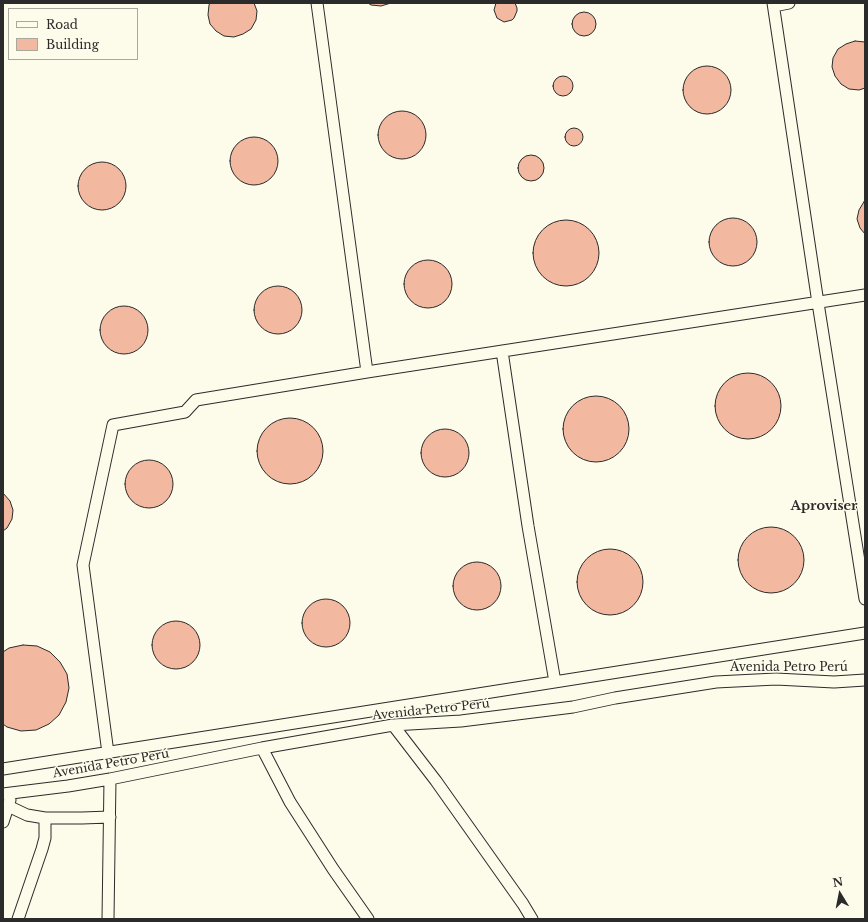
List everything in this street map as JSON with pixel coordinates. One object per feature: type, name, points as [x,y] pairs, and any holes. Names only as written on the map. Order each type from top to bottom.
[{"type":"street","points":[[317,3],[367,372]]},
{"type":"street","points":[[789,3],[773,4],[818,303],[865,599]]},
{"type":"street","points":[[108,754],[83,565],[113,425],[185,412],[196,400],[865,295]]},
{"type":"street","points":[[502,351],[528,526],[554,682]]},
{"type":"street","points":[[3,769],[108,754],[865,633]]},
{"type":"street","name":"Avenida Petro Perú","points":[[8,793],[68,786],[110,779],[262,748],[393,725],[461,721],[566,708],[615,698],[716,682],[776,679],[834,682],[865,680]]},
{"type":"street","points":[[393,725],[440,787],[532,919]]},
{"type":"street","points":[[262,748],[290,802],[333,869],[368,919]]},
{"type":"street","points":[[108,919],[110,779]]},
{"type":"street","points":[[3,822],[8,806],[8,793]]},
{"type":"street","points":[[8,806],[27,815],[45,818],[110,817]]},
{"type":"street","points":[[18,919],[45,838],[45,818]]},
{"type":"building","points":[[210,3],[254,3],[257,11],[256,20],[251,29],[243,34],[234,37],[224,36],[216,31],[210,24],[208,15]]},
{"type":"building","points":[[368,3],[391,3],[381,6],[371,5]]},
{"type":"building","points":[[496,3],[515,3],[517,11],[514,18],[504,22],[497,18],[494,10]]},
{"type":"building","points":[[584,12],[592,16],[596,24],[592,32],[584,36],[576,32],[572,24],[576,16]]},
{"type":"building","points":[[855,41],[865,42],[865,88],[859,90],[849,89],[841,84],[835,76],[832,67],[833,58],[838,49]]},
{"type":"building","points":[[702,66],[712,66],[724,73],[731,85],[731,95],[724,107],[712,114],[702,114],[694,110],[687,103],[683,95],[683,85],[687,77],[694,70]]},
{"type":"building","points":[[563,76],[570,79],[573,86],[570,93],[563,96],[556,93],[553,86],[556,79]]},
{"type":"building","points":[[397,111],[407,111],[419,118],[426,130],[426,140],[419,152],[407,159],[397,159],[389,155],[382,148],[378,140],[378,130],[382,122],[389,115]]},
{"type":"building","points":[[574,128],[580,131],[583,137],[580,143],[574,146],[568,143],[565,137],[568,131]]},
{"type":"building","points":[[249,137],[259,137],[271,144],[278,156],[278,166],[271,178],[259,185],[249,185],[241,181],[234,174],[230,166],[230,156],[234,148],[241,141]]},
{"type":"building","points":[[531,155],[540,159],[544,168],[540,177],[531,181],[522,177],[518,168],[522,159]]},
{"type":"building","points":[[97,162],[107,162],[119,169],[126,181],[126,191],[119,203],[107,210],[97,210],[89,206],[82,199],[78,191],[78,181],[82,173],[89,166]]},
{"type":"building","points":[[865,200],[865,234],[860,228],[857,219],[859,210]]},
{"type":"building","points":[[728,218],[738,218],[750,225],[757,237],[757,247],[750,259],[738,266],[728,266],[720,262],[713,255],[709,247],[709,237],[713,229],[720,222]]},
{"type":"building","points":[[559,220],[573,220],[585,225],[594,234],[599,246],[597,266],[590,277],[573,286],[559,286],[547,281],[538,272],[533,260],[533,246],[538,234],[547,225]]},
{"type":"building","points":[[423,260],[433,260],[445,267],[452,279],[452,289],[445,301],[433,308],[423,308],[415,304],[408,297],[404,289],[404,279],[408,271],[415,264]]},
{"type":"building","points":[[273,286],[283,286],[295,293],[302,305],[302,315],[295,327],[283,334],[273,334],[265,330],[258,323],[254,315],[254,305],[258,297],[265,290]]},
{"type":"building","points":[[119,306],[129,306],[141,313],[148,325],[148,335],[141,347],[129,354],[119,354],[111,350],[104,343],[100,335],[100,325],[104,317],[111,310]]},
{"type":"building","points":[[741,373],[755,373],[767,378],[776,387],[781,399],[779,419],[772,430],[755,439],[741,439],[729,434],[720,425],[715,413],[715,399],[720,387],[729,378]]},
{"type":"building","points":[[589,396],[603,396],[615,401],[624,410],[629,422],[627,442],[620,453],[603,462],[589,462],[577,457],[568,448],[563,436],[563,422],[568,410],[577,401]]},
{"type":"building","points":[[283,418],[297,418],[309,423],[318,432],[323,444],[321,464],[314,475],[297,484],[283,484],[271,479],[262,470],[257,458],[257,444],[262,432],[271,423]]},
{"type":"building","points":[[440,429],[450,429],[462,436],[469,448],[469,458],[462,470],[450,477],[440,477],[432,473],[425,466],[421,458],[421,448],[425,440],[432,433]]},
{"type":"building","points":[[144,460],[154,460],[166,467],[173,479],[173,489],[166,501],[154,508],[144,508],[136,504],[129,497],[125,489],[125,479],[129,471],[136,464]]},
{"type":"building","points":[[3,493],[10,501],[13,510],[12,519],[7,528],[3,531]]},
{"type":"building","points":[[764,527],[778,527],[790,532],[799,541],[804,553],[802,573],[795,584],[778,593],[764,593],[752,588],[743,579],[738,567],[738,553],[743,541],[752,532]]},
{"type":"building","points":[[603,549],[617,549],[629,554],[638,563],[643,575],[641,595],[634,606],[617,615],[603,615],[591,610],[582,601],[577,589],[577,575],[582,563],[591,554]]},
{"type":"building","points":[[472,562],[482,562],[494,569],[501,581],[501,591],[494,603],[482,610],[472,610],[464,606],[457,599],[453,591],[453,581],[457,573],[464,566]]},
{"type":"building","points":[[321,599],[331,599],[343,606],[350,618],[350,628],[343,640],[331,647],[321,647],[313,643],[306,636],[302,628],[302,618],[306,610],[313,603]]},
{"type":"building","points":[[171,621],[181,621],[193,628],[200,640],[200,650],[193,662],[181,669],[171,669],[163,665],[156,658],[152,650],[152,640],[156,632],[163,625]]},
{"type":"building","points":[[23,645],[37,646],[50,652],[60,662],[67,674],[69,688],[66,702],[59,715],[49,724],[36,730],[21,731],[7,727],[3,724],[3,652],[9,648]]},
{"type":"district","name":"Aproviser","points":[[824,506]]}]
